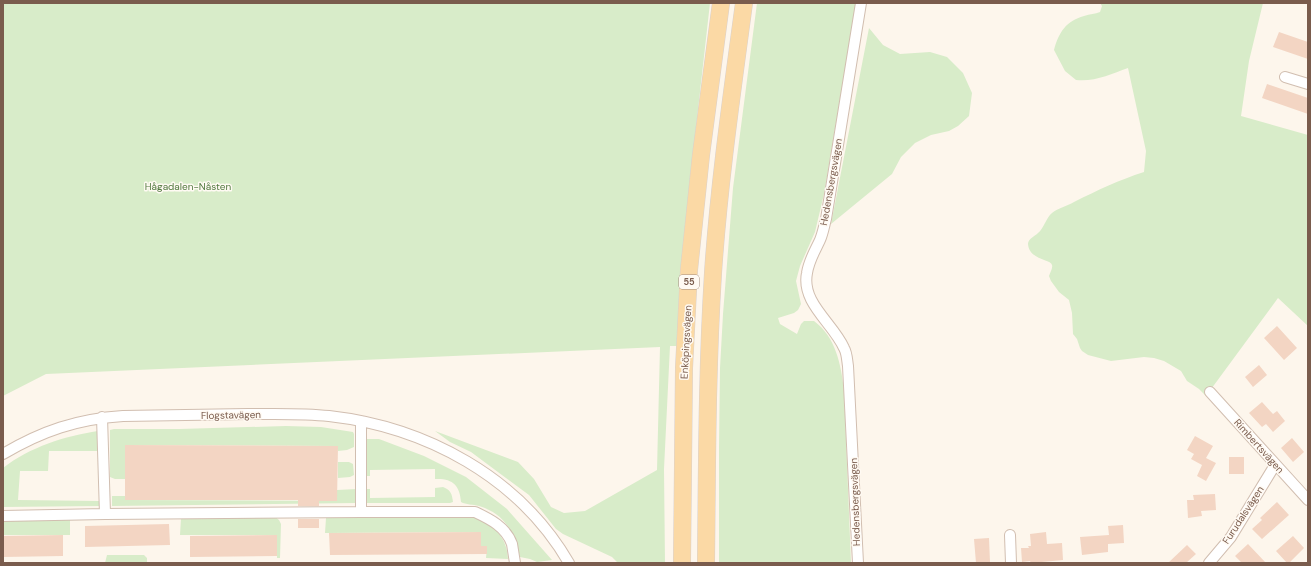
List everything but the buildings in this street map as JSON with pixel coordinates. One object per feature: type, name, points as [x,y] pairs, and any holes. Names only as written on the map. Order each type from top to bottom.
[{"type":"main road","name":"Enköpingsvägen","points":[[682,563],[684,368],[689,270],[701,155],[720,3]]},
{"type":"main road","name":"55","points":[[706,563],[708,376],[713,272],[724,156],[744,3]]},
{"type":"street","name":"Hedensbergsvägen","points":[[858,563],[848,366],[845,348],[813,304],[807,289],[806,275],[811,256],[820,240],[826,219],[861,3]]},
{"type":"street","points":[[1285,77],[1308,84]]},
{"type":"street","name":"Rimbertsvägen","points":[[1210,392],[1308,500]]},
{"type":"street","name":"Flogstavägen","points":[[3,454],[25,441],[50,430],[102,417],[298,414],[329,416],[361,421],[413,435],[430,442],[476,466],[500,484],[523,505],[551,536],[569,563]]},
{"type":"street","points":[[102,417],[104,514]]},
{"type":"street","points":[[361,421],[361,512]]},
{"type":"street","name":"Furudalsvägen","points":[[1209,563],[1231,537],[1275,465]]},
{"type":"street","points":[[3,516],[475,512],[490,519],[504,530],[511,543],[515,563]]},
{"type":"street","points":[[1010,535],[1011,563]]},
{"type":"green space","name":"Hågadalen-Nåsten","points":[[3,3],[710,3],[691,172],[677,346],[670,346],[664,469],[665,563],[618,563],[612,557],[563,534],[556,529],[529,495],[471,452],[450,442],[435,431],[518,462],[534,479],[551,507],[564,513],[585,511],[657,470],[660,347],[46,374],[3,396]]},
{"type":"green space","points":[[757,3],[856,3],[824,194],[815,232],[800,266],[796,281],[801,304],[798,310],[794,313],[778,318],[780,324],[797,334],[801,324],[804,321],[814,321],[828,335],[839,361],[844,390],[851,563],[719,563],[720,368],[723,314],[733,188]]},
{"type":"green space","points":[[1100,3],[1263,3],[1249,61],[1241,116],[1308,135],[1308,326],[1278,298],[1206,396],[1187,381],[1181,371],[1164,361],[1144,357],[1111,361],[1088,355],[1082,351],[1073,334],[1072,313],[1069,300],[1059,292],[1049,276],[1052,269],[1051,263],[1036,256],[1029,249],[1029,241],[1040,231],[1054,211],[1126,178],[1144,172],[1146,151],[1128,68],[1096,79],[1076,80],[1065,71],[1054,50],[1058,38],[1064,28],[1078,18],[1100,12],[1102,6]]},
{"type":"green space","points":[[869,28],[883,45],[900,54],[930,52],[947,57],[963,73],[972,93],[969,116],[958,126],[949,131],[931,135],[915,143],[901,157],[892,174],[831,224]]},
{"type":"green space","points":[[286,426],[321,427],[353,432],[354,447],[347,450],[338,451],[337,446],[125,445],[125,479],[115,479],[110,477],[110,430]]},
{"type":"green space","points":[[98,431],[99,448],[97,451],[49,451],[48,471],[20,471],[18,500],[99,501],[99,506],[3,507],[3,468],[36,448],[61,439]]},
{"type":"green space","points":[[365,439],[379,439],[424,456],[466,477],[507,509],[552,560],[537,562],[520,557],[515,540],[502,519],[488,509],[461,502],[459,491],[454,484],[450,481],[435,479],[435,469],[370,470],[370,476],[365,476]]},
{"type":"green space","points":[[338,462],[349,462],[353,464],[354,475],[350,477],[338,478]]},
{"type":"green space","points":[[443,487],[448,489],[451,493],[453,502],[363,503],[363,489],[370,489],[370,498],[435,497],[435,488]]},
{"type":"green space","points":[[357,489],[356,503],[112,506],[112,496],[125,496],[125,500],[337,501],[337,490]]},
{"type":"green space","points":[[465,515],[481,520],[495,529],[504,542],[508,559],[486,558],[487,546],[481,546],[481,532],[325,533],[326,518],[328,516]]},
{"type":"green space","points":[[274,516],[281,524],[280,558],[277,558],[277,535],[180,535],[181,518],[183,517]]},
{"type":"green space","points":[[3,518],[70,519],[70,535],[3,535]]},
{"type":"green space","points":[[107,555],[144,555],[147,558],[147,563],[105,563]]}]
